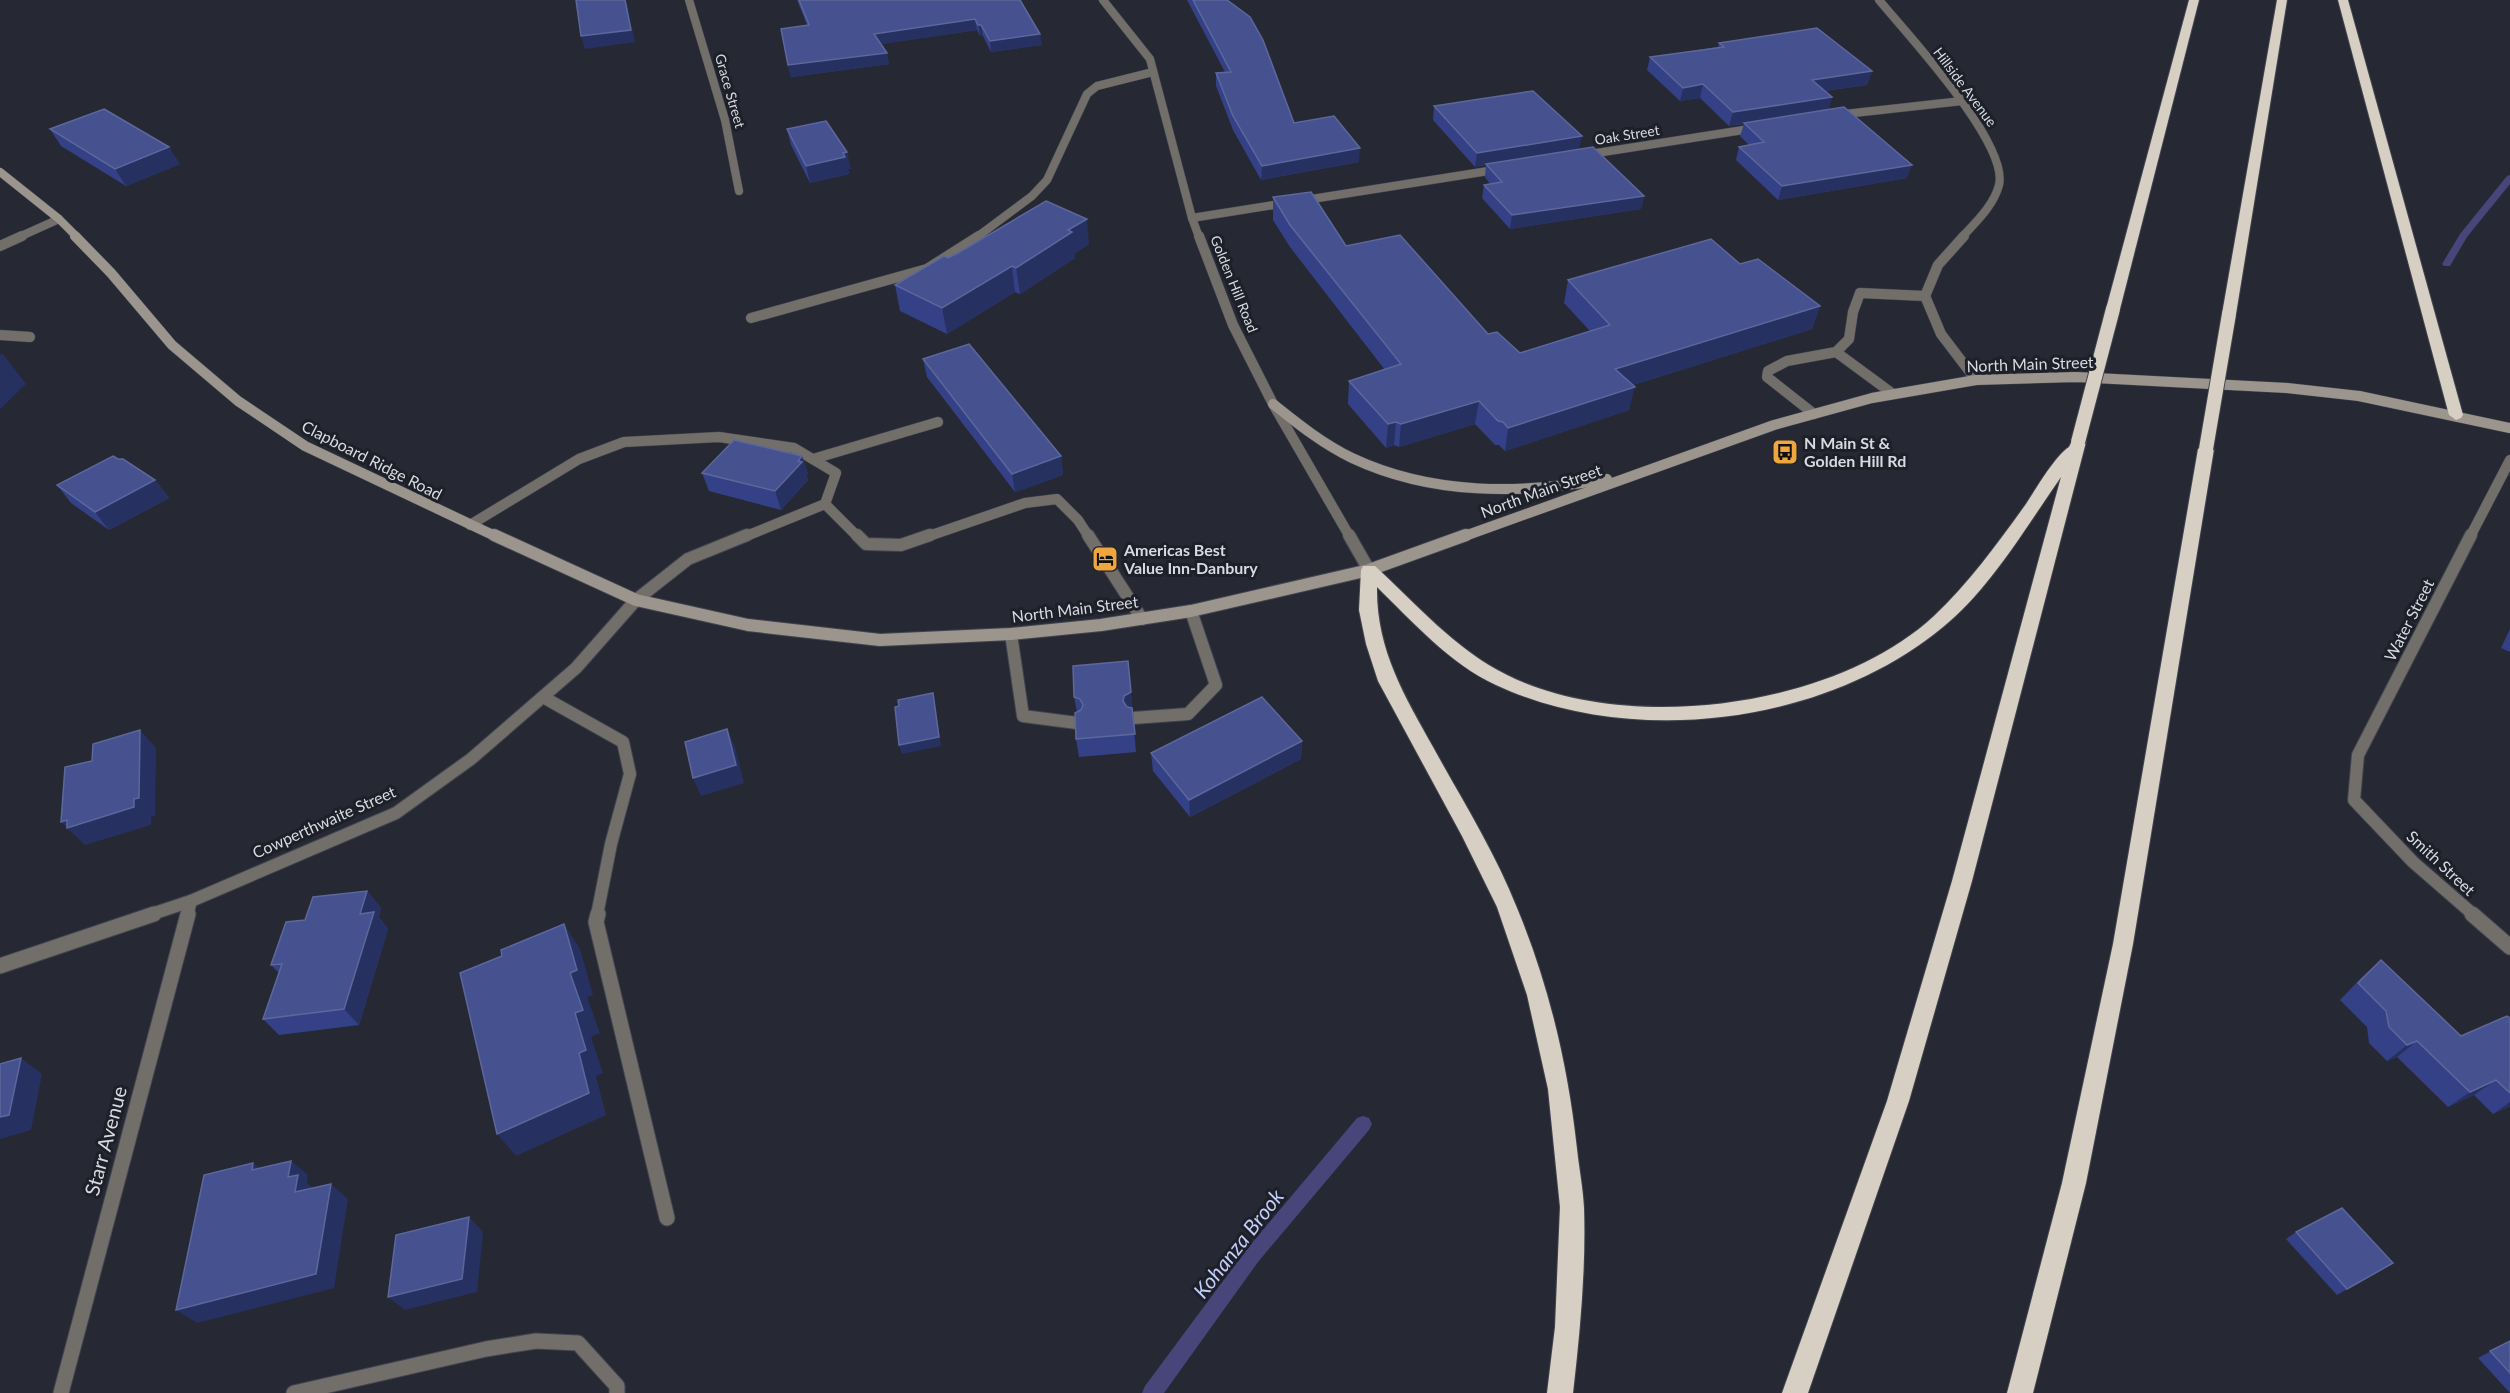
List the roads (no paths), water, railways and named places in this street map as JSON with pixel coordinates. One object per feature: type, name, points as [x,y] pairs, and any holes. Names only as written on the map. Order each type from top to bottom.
[{"type":"highway","points":[[1795,1393],[1898,1101],[1962,881],[2194,0]]},
{"type":"highway","points":[[2020,1393],[2074,1184],[2123,944],[2282,0]]},
{"type":"highway","points":[[2343,0],[2456,416]]},
{"type":"highway","points":[[1369,570],[1454,649],[1501,680],[1552,701],[1621,714],[1687,715],[1758,704],[1833,684],[1892,657],[1938,623],[1979,578],[2078,442]]},
{"type":"highway","points":[[1369,570],[1368,610],[1375,644],[1387,681],[1470,832],[1507,907],[1538,994],[1559,1089],[1572,1207],[1568,1327],[1560,1393]]},
{"type":"main road","name":"Clapboard Ridge Road","points":[[0,172],[59,219],[111,273],[172,345],[238,401],[305,446],[470,525],[636,600]]},
{"type":"main road","name":"North Main Street","points":[[636,600],[748,625],[880,640],[1011,634],[1191,611],[1369,570],[1774,425],[1893,394],[1976,380],[2076,377],[2287,388],[2359,396],[2510,428]]},
{"type":"main road","points":[[1273,404],[1318,439],[1353,459],[1400,475],[1466,489],[1538,490],[1635,475]]},
{"type":"street","name":"Grace Street","points":[[689,0],[725,120],[739,191]]},
{"type":"street","name":"Golden Hill Road","points":[[1102,0],[1150,59],[1192,218],[1233,325],[1273,404],[1369,570]]},
{"type":"street","name":"Hillside Avenue","points":[[1879,0],[1962,101],[1994,150],[1999,184],[1984,213],[1938,265],[1924,296]]},
{"type":"street","points":[[751,318],[927,269],[944,261],[1032,196],[1047,180],[1087,94],[1097,86],[1153,72]]},
{"type":"street","points":[[1824,117],[1962,101]]},
{"type":"street","name":"Oak Street","points":[[1578,156],[1765,126]]},
{"type":"street","points":[[1192,218],[1508,168]]},
{"type":"street","points":[[0,246],[59,219]]},
{"type":"street","points":[[1814,414],[1767,377],[1768,371],[1787,362],[1836,352],[1849,339],[1853,312],[1860,293],[1924,296],[1941,334],[1976,380]]},
{"type":"street","points":[[0,335],[30,337]]},
{"type":"street","points":[[1836,352],[1893,394]]},
{"type":"street","points":[[813,459],[939,422]]},
{"type":"street","points":[[470,525],[579,459],[624,442],[719,437],[794,448],[836,472],[825,504],[866,544],[901,545],[1025,503],[1057,499],[1078,520],[1142,619]]},
{"type":"street","name":"Water Street","points":[[2354,800],[2358,755],[2510,460]]},
{"type":"street","name":"Cowperthwaite Street","points":[[0,966],[191,901],[396,813],[471,759],[543,697],[576,668],[636,600],[688,559],[825,504]]},
{"type":"street","points":[[1134,718],[1188,714],[1216,685],[1191,611]]},
{"type":"street","points":[[1011,634],[1023,716],[1077,723]]},
{"type":"street","points":[[543,697],[623,742],[630,774],[611,844],[597,922],[608,979],[667,1218]]},
{"type":"street","name":"Smith Street","points":[[2354,800],[2413,862],[2510,947]]},
{"type":"street","name":"Starr Avenue","points":[[61,1393],[191,901]]},
{"type":"street","points":[[294,1393],[486,1348],[536,1341],[578,1343],[617,1386],[617,1393]]},
{"type":"waterway","name":"Kohanza Brook","points":[[2447,264],[2463,236],[2510,178]]},
{"type":"waterway","name":"Kohanza Brook","points":[[1152,1393],[1252,1256],[1363,1124]]},
{"type":"place","name":"N Main St & Golden Hill Rd","points":[[1785,452]]},
{"type":"place","name":"Americas Best Value Inn-Danbury","points":[[1105,559]]}]
